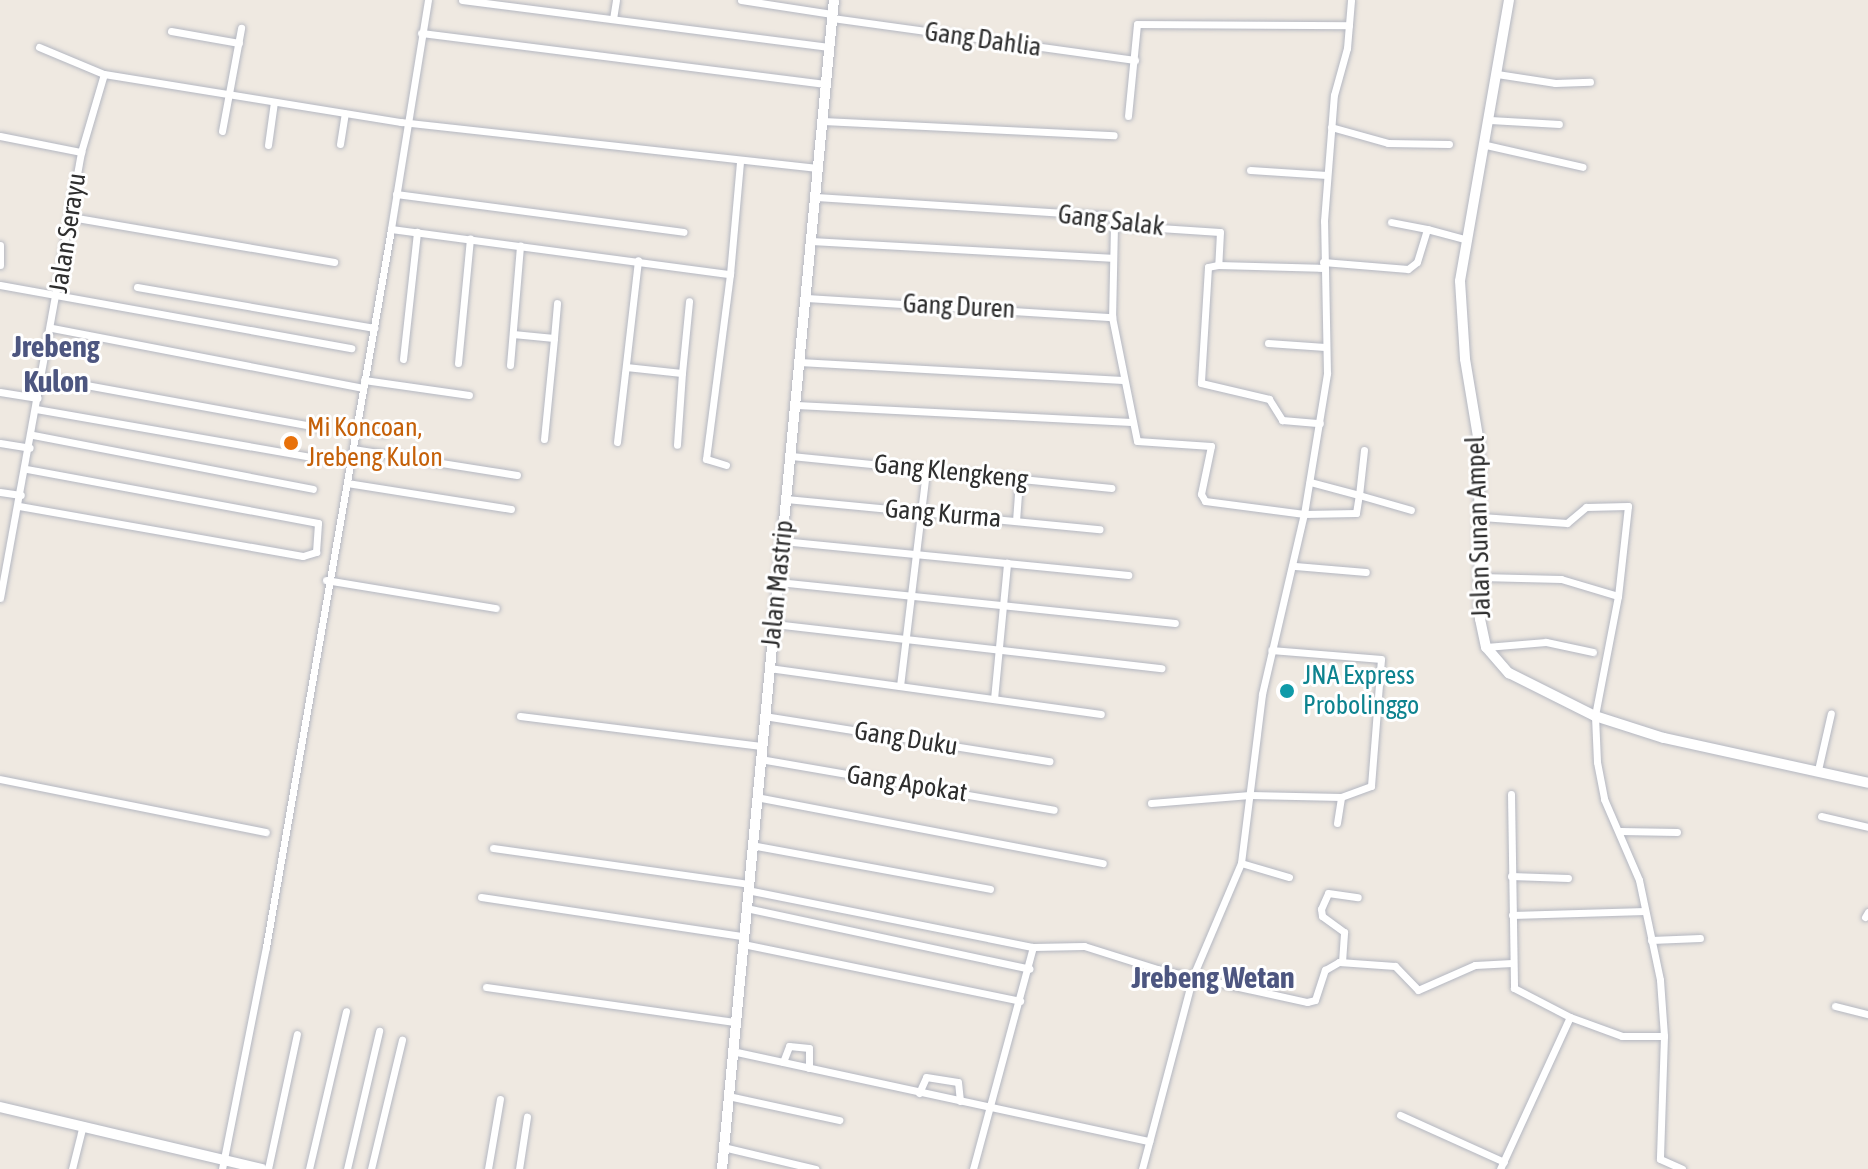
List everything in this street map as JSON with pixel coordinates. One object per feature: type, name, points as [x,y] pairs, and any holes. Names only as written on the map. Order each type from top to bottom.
[{"type":"main road","name":"Jalan Mastrip","points":[[722,1169],[834,0]]},
{"type":"main road","name":"Jalan Sunan Ampel","points":[[1509,0],[1486,145],[1460,238],[1460,309],[1479,443],[1480,577],[1486,647],[1509,673],[1595,716],[1868,783]]},
{"type":"main road","points":[[0,1107],[83,1125],[222,1165],[265,1169]]},
{"type":"street","points":[[222,1165],[265,951],[326,580],[357,428],[359,385],[368,327],[391,229],[402,122],[428,0]]},
{"type":"street","points":[[462,0],[829,47]]},
{"type":"street","points":[[543,10],[545,0]]},
{"type":"street","points":[[613,19],[616,0]]},
{"type":"street","name":"Gang Dahlia","points":[[741,0],[1135,60]]},
{"type":"street","points":[[1142,1169],[1193,976],[1241,863],[1271,650],[1295,566],[1320,423],[1325,347],[1323,265],[1327,175],[1331,127],[1351,0]]},
{"type":"street","points":[[1128,116],[1139,24],[1349,25]]},
{"type":"street","points":[[222,131],[241,28]]},
{"type":"street","points":[[171,31],[239,43]]},
{"type":"street","points":[[421,33],[826,84]]},
{"type":"street","points":[[39,47],[104,74],[402,122],[818,168]]},
{"type":"street","name":"Jalan Serayu","points":[[0,598],[33,435],[81,152],[104,74]]},
{"type":"street","points":[[1497,74],[1555,83],[1590,82]]},
{"type":"street","points":[[268,145],[274,102]]},
{"type":"street","points":[[340,144],[345,113]]},
{"type":"street","points":[[1490,120],[1559,124]]},
{"type":"street","points":[[823,121],[1114,135]]},
{"type":"street","points":[[1331,127],[1388,143],[1449,144]]},
{"type":"street","points":[[0,136],[81,152]]},
{"type":"street","points":[[1486,145],[1583,167]]},
{"type":"street","points":[[726,465],[706,459],[730,274],[740,161]]},
{"type":"street","points":[[1250,170],[1327,175]]},
{"type":"street","points":[[396,194],[684,232]]},
{"type":"street","name":"Gang Salak","points":[[816,197],[1111,216],[1114,225],[1220,232],[1218,265]]},
{"type":"street","points":[[71,217],[334,262]]},
{"type":"street","points":[[1391,222],[1460,238]]},
{"type":"street","points":[[1114,225],[1112,317],[1123,380],[1139,443],[1211,446],[1201,494],[1205,501],[1304,514],[1354,516],[1364,450]]},
{"type":"street","points":[[391,229],[730,274]]},
{"type":"street","points":[[1320,423],[1282,420],[1269,399],[1201,383],[1208,267],[1323,265],[1412,268],[1434,231]]},
{"type":"street","points":[[403,359],[417,232]]},
{"type":"street","points":[[458,363],[470,239]]},
{"type":"street","points":[[811,241],[1111,258]]},
{"type":"street","points":[[0,245],[0,265]]},
{"type":"street","points":[[510,365],[520,245]]},
{"type":"street","points":[[617,442],[638,260]]},
{"type":"street","points":[[0,285],[57,298],[351,348]]},
{"type":"street","points":[[137,287],[368,327]]},
{"type":"street","name":"Gang Duren","points":[[806,298],[1112,317]]},
{"type":"street","points":[[677,445],[689,301]]},
{"type":"street","points":[[544,439],[557,303]]},
{"type":"street","points":[[52,328],[359,385],[469,395]]},
{"type":"street","points":[[513,334],[554,338]]},
{"type":"street","points":[[1268,343],[1325,347]]},
{"type":"street","points":[[799,362],[1123,380]]},
{"type":"street","points":[[626,367],[682,373]]},
{"type":"street","points":[[42,377],[318,427]]},
{"type":"street","points":[[0,392],[38,398]]},
{"type":"street","points":[[795,405],[1133,422]]},
{"type":"street","points":[[36,409],[328,460]]},
{"type":"street","points":[[357,428],[385,433]]},
{"type":"street","points":[[33,435],[313,489]]},
{"type":"street","points":[[0,443],[30,448]]},
{"type":"street","points":[[353,449],[517,475]]},
{"type":"street","name":"Gang Klengkeng","points":[[791,456],[1111,488]]},
{"type":"street","points":[[19,506],[303,556],[316,552],[318,523],[26,469]]},
{"type":"street","points":[[900,686],[907,598],[926,470]]},
{"type":"street","points":[[1016,521],[1019,480]]},
{"type":"street","points":[[1310,482],[1411,510]]},
{"type":"street","points":[[347,483],[511,509]]},
{"type":"street","points":[[0,492],[21,495]]},
{"type":"street","name":"Gang Kurma","points":[[786,499],[1100,529]]},
{"type":"street","points":[[1481,517],[1563,524],[1586,507],[1628,506],[1618,596],[1595,716],[1602,791],[1620,831],[1651,940],[1663,1036],[1660,1159],[1682,1169]]},
{"type":"street","points":[[782,541],[1128,575]]},
{"type":"street","points":[[994,699],[1007,563]]},
{"type":"street","points":[[1295,566],[1366,572]]},
{"type":"street","points":[[1480,577],[1561,579],[1618,596]]},
{"type":"street","points":[[326,580],[496,608]]},
{"type":"street","points":[[778,582],[907,598],[1175,623]]},
{"type":"street","points":[[774,624],[904,640],[999,646],[1162,668]]},
{"type":"street","points":[[1486,647],[1551,643],[1593,652]]},
{"type":"street","points":[[1151,803],[1250,795],[1341,797],[1371,786],[1381,659],[1271,650]]},
{"type":"street","points":[[769,668],[1101,714]]},
{"type":"street","points":[[1818,770],[1831,713]]},
{"type":"street","points":[[520,716],[761,746]]},
{"type":"street","name":"Gang Duku","points":[[764,716],[1049,761]]},
{"type":"street","name":"Gang Apokat","points":[[760,759],[1054,810]]},
{"type":"street","points":[[0,779],[266,832]]},
{"type":"street","points":[[1511,794],[1514,988],[1570,1017],[1622,1036],[1663,1036]]},
{"type":"street","points":[[756,797],[1103,863]]},
{"type":"street","points":[[1337,823],[1341,797]]},
{"type":"street","points":[[1821,816],[1868,827]]},
{"type":"street","points":[[1620,831],[1677,832]]},
{"type":"street","points":[[751,845],[990,889]]},
{"type":"street","points":[[493,848],[748,887],[1033,947],[1084,946],[1193,976],[1312,1002],[1325,970],[1342,962],[1395,966],[1418,990],[1475,965],[1512,963]]},
{"type":"street","points":[[1241,863],[1289,877]]},
{"type":"street","points":[[1511,876],[1568,878]]},
{"type":"street","points":[[1342,962],[1344,932],[1322,916],[1321,909],[1328,893],[1358,897]]},
{"type":"street","points":[[481,897],[743,940],[1020,1001]]},
{"type":"street","points":[[746,908],[1030,969]]},
{"type":"street","points":[[1512,915],[1643,911]]},
{"type":"street","points":[[1651,940],[1700,938]]},
{"type":"street","points":[[973,1169],[1030,969],[1033,947]]},
{"type":"street","points":[[486,987],[735,1022]]},
{"type":"street","points":[[1835,1006],[1868,1014]]},
{"type":"street","points":[[309,1169],[346,1011]]},
{"type":"street","points":[[1400,1115],[1502,1165],[1570,1017]]},
{"type":"street","points":[[347,1169],[379,1031]]},
{"type":"street","points":[[265,1169],[297,1034]]},
{"type":"street","points":[[371,1169],[402,1040]]},
{"type":"street","points":[[783,1062],[789,1046],[809,1048],[809,1068]]},
{"type":"street","points":[[732,1051],[1149,1141]]},
{"type":"street","points":[[919,1093],[926,1077],[958,1082],[960,1101]]},
{"type":"street","points":[[727,1096],[839,1120]]},
{"type":"street","points":[[488,1169],[500,1099]]},
{"type":"street","points":[[519,1169],[527,1117]]},
{"type":"street","points":[[72,1169],[83,1125]]},
{"type":"street","points":[[723,1147],[815,1169]]},
{"type":"place","name":"Mi Koncoan, Jrebeng Kulon","points":[[291,443]]},
{"type":"place","name":"JNA Express Probolinggo","points":[[1287,691]]},
{"type":"district","name":"Jrebeng Kulon","points":[[56,363]]},
{"type":"district","name":"Jrebeng Wetan","points":[[1213,977]]}]
